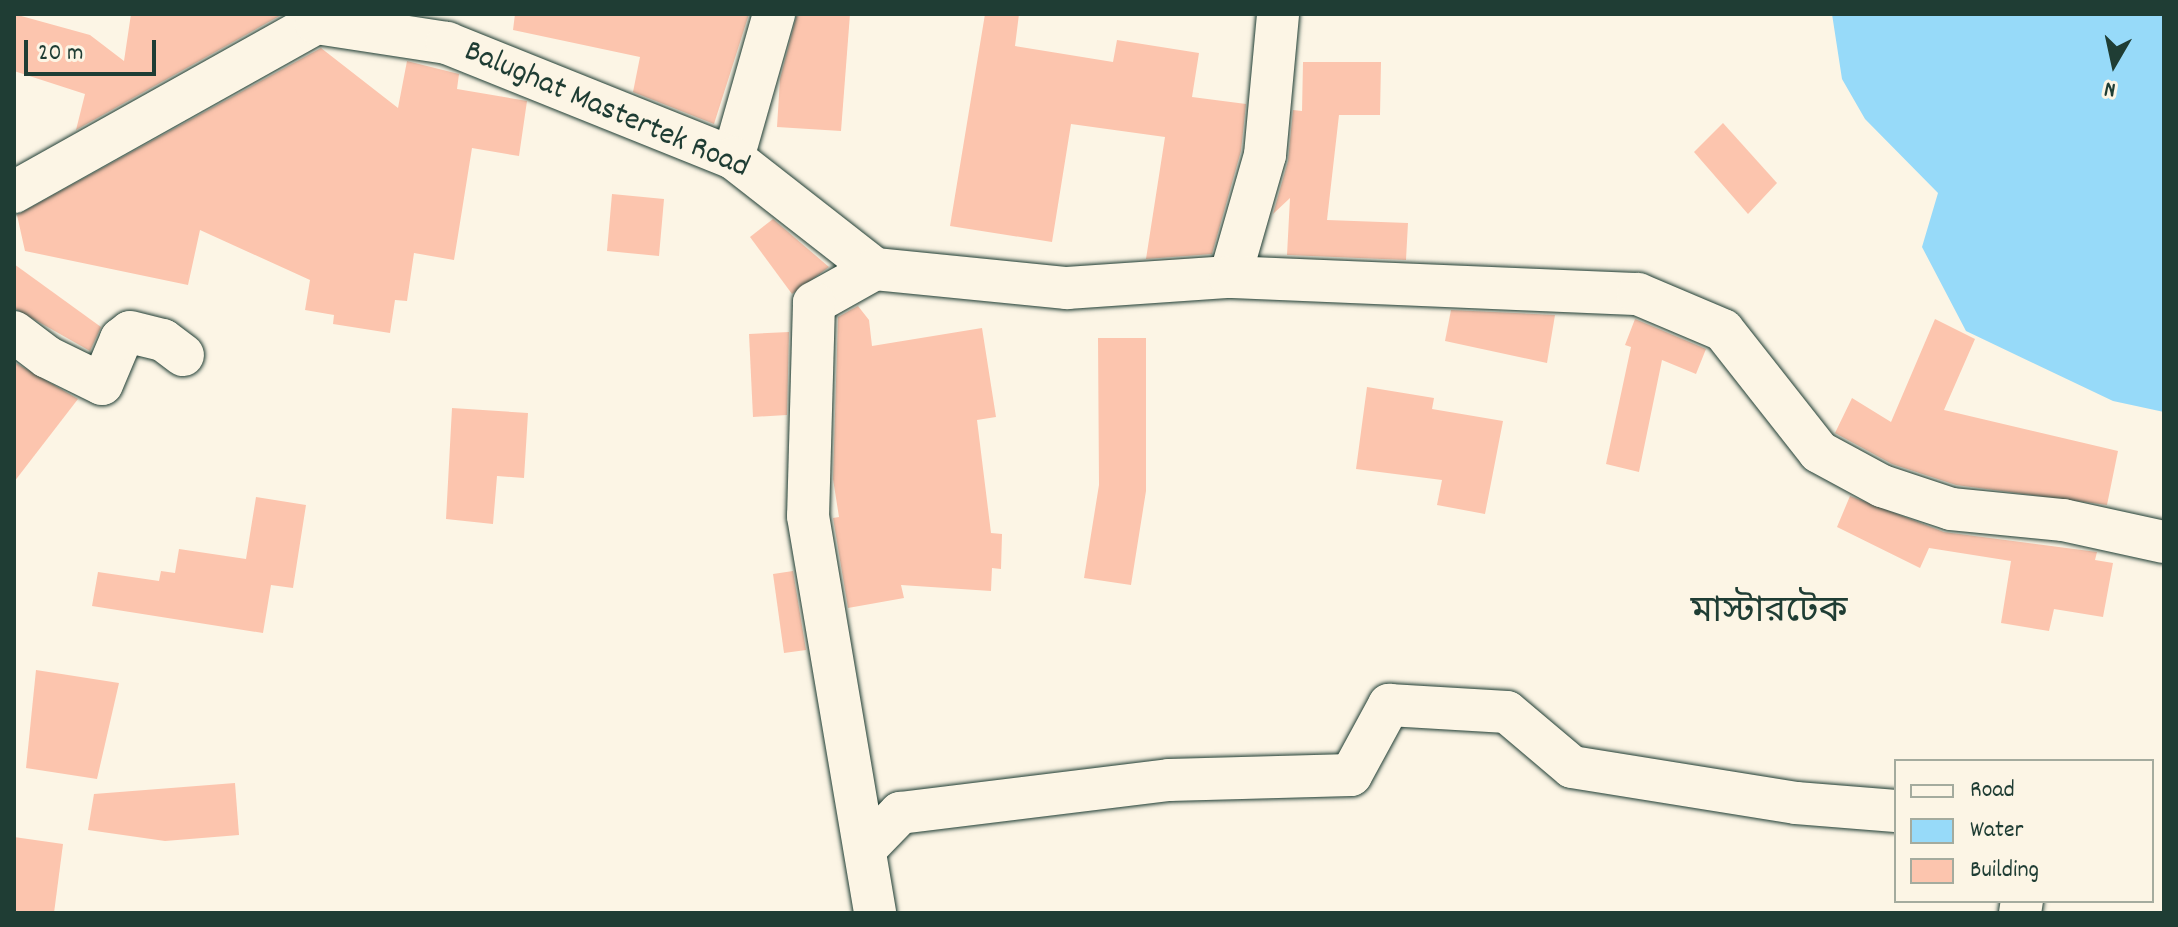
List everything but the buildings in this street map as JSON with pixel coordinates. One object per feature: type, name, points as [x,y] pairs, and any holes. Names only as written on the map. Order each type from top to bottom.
[{"type":"street","points":[[733,158],[774,14]]},
{"type":"street","points":[[1230,277],[1265,155],[1278,14]]},
{"type":"street","name":"Balughat Mastertek Road","points":[[14,192],[316,23],[447,43],[733,158],[875,269]]},
{"type":"street","points":[[875,913],[808,516],[814,303],[875,269],[1067,288],[1230,277],[1638,294],[1723,330],[1819,452],[1882,486],[1951,509],[2063,520],[2164,542]]},
{"type":"street","points":[[14,332],[47,357],[102,384],[121,339],[130,332],[163,340],[183,355]]},
{"type":"street","points":[[866,848],[900,813],[1169,780],[1351,775],[1389,705],[1507,712],[1572,767],[1796,803],[1894,811]]},
{"type":"water","points":[[1832,14],[2164,14],[2164,412],[2113,401],[1966,331],[1922,247],[1938,193],[1865,119],[1842,79]]},
{"type":"district","name":"মাস্টারটেক","points":[[1769,615]]}]
